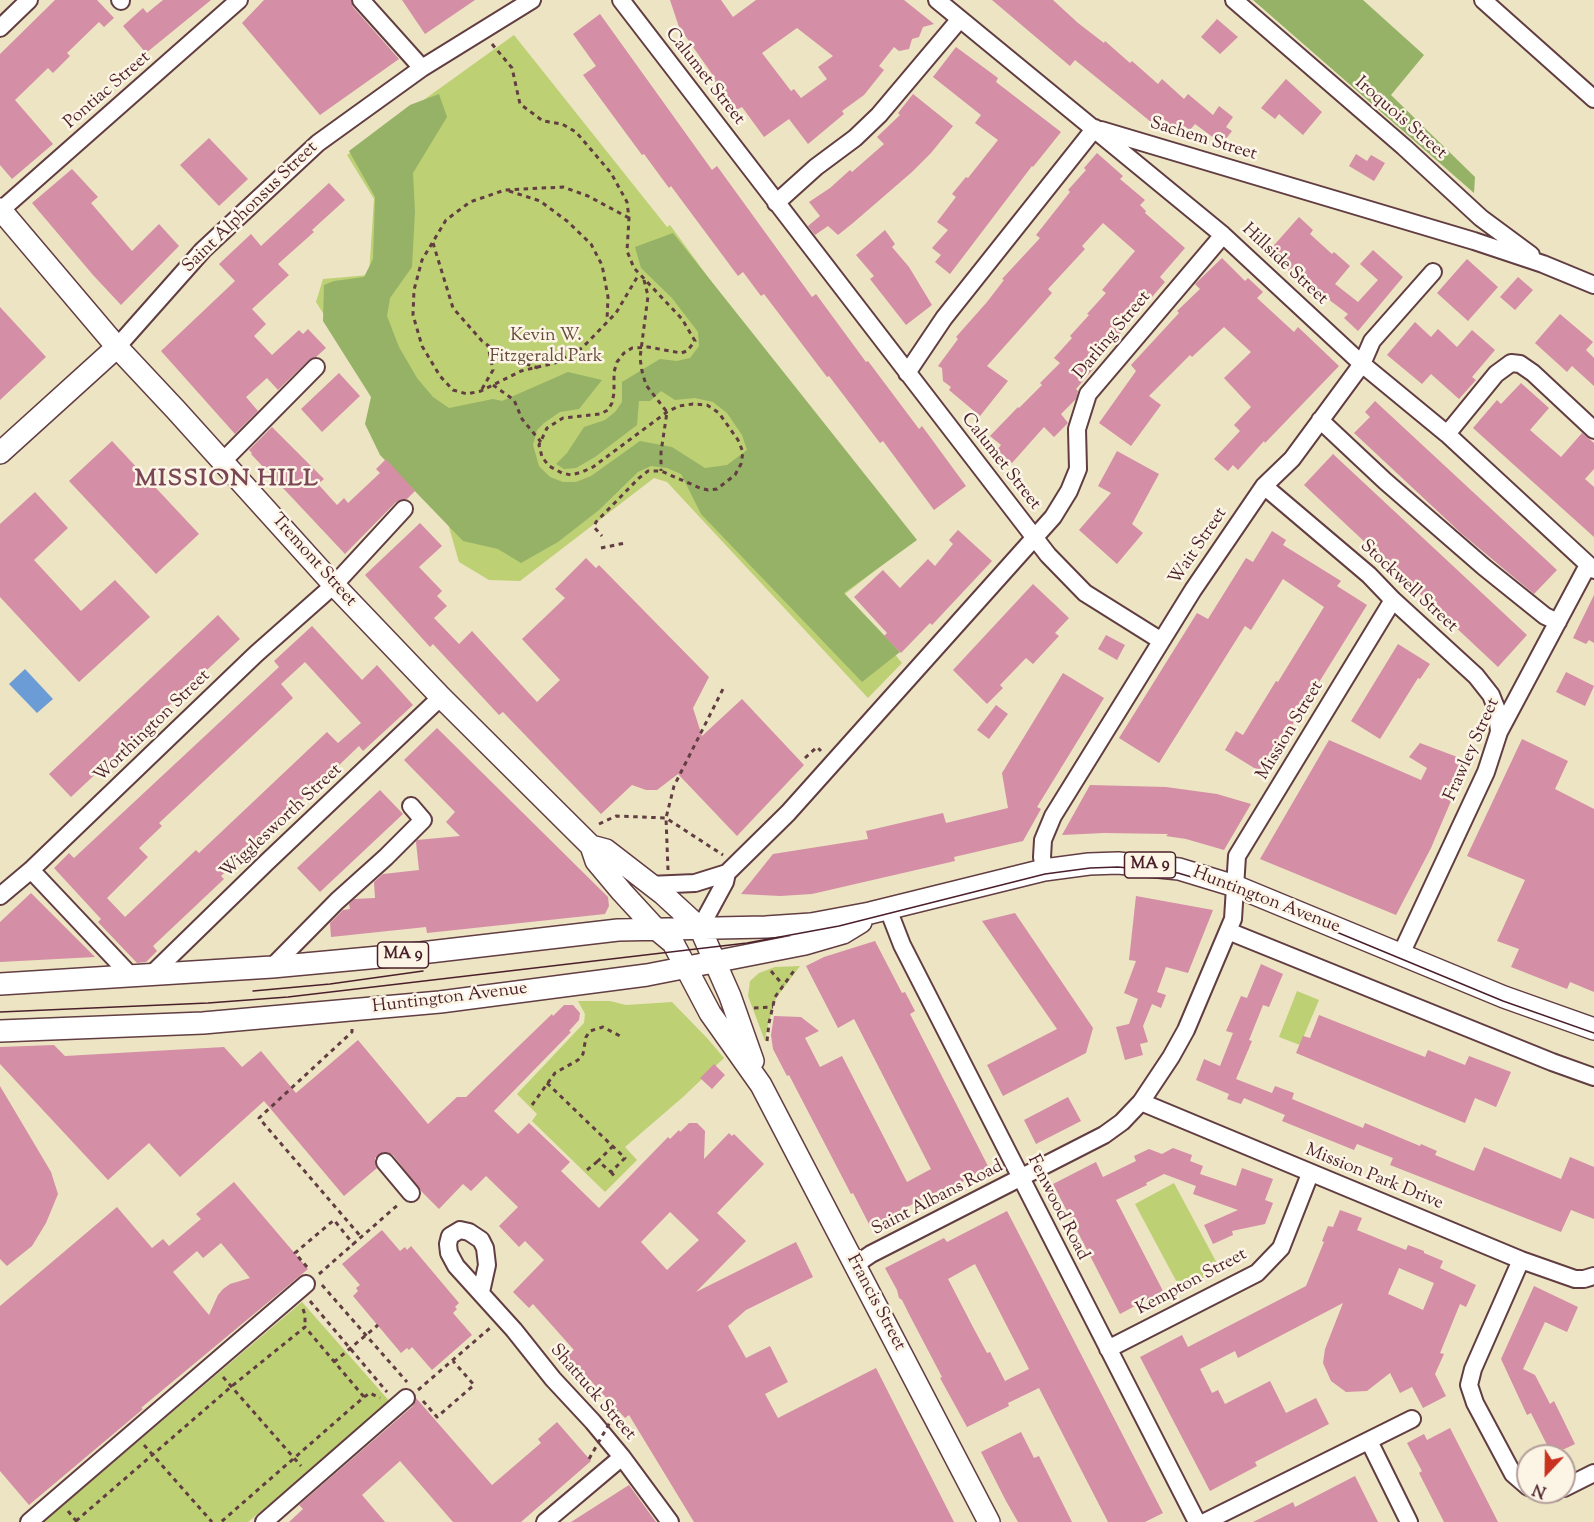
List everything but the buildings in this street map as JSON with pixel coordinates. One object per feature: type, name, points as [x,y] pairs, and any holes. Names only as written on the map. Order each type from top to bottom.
[{"type":"main road","name":"Tremont Street","points":[[0,209],[117,346],[334,585],[441,697],[591,846],[596,861],[656,929],[673,943],[686,968]]},
{"type":"main road","name":"Saint Alphonsus Street","points":[[0,453],[117,346]]},
{"type":"main road","name":"Tremont Street","points":[[591,846],[606,850],[663,894],[700,928]]},
{"type":"main road","name":"Huntington Avenue","points":[[0,984],[272,967],[412,954],[618,930],[811,924],[888,909],[1044,870],[1103,863],[1150,865],[1194,873],[1235,886],[1533,1008],[1594,1029]]},
{"type":"main road","name":"Huntington Avenue","points":[[0,1031],[203,1023],[351,1011],[647,975],[805,944],[843,933],[888,909]]},
{"type":"main road","name":"Francis Street","points":[[700,928],[733,1004],[761,1085]]},
{"type":"main road","name":"Francis Street","points":[[686,968],[710,1013],[761,1085],[989,1522]]},
{"type":"street","points":[[0,28],[29,0]]},
{"type":"street","name":"Pontiac Street","points":[[0,209],[239,0]]},
{"type":"street","points":[[361,0],[422,68]]},
{"type":"street","name":"Saint Alphonsus Street","points":[[117,346],[203,249],[310,151],[422,68],[532,0]]},
{"type":"street","name":"Calumet Street","points":[[621,0],[1034,539],[788,813],[725,864],[725,882],[700,928]]},
{"type":"street","name":"Hillside Street","points":[[937,0],[1223,235],[1362,364],[1447,434],[1591,567]]},
{"type":"street","name":"Iroquois Street","points":[[1234,0],[1404,147],[1481,218],[1543,264]]},
{"type":"street","points":[[1483,0],[1594,99]]},
{"type":"street","points":[[776,203],[816,167],[855,138],[879,115],[960,19]]},
{"type":"street","points":[[907,373],[944,318],[1095,128]]},
{"type":"street","name":"Sachem Street","points":[[1095,128],[1474,241],[1543,264],[1594,285]]},
{"type":"street","name":"Darling Street","points":[[1034,539],[1053,517],[1069,491],[1078,469],[1077,429],[1088,394],[1223,235]]},
{"type":"street","name":"Wait Street","points":[[1044,870],[1043,840],[1050,822],[1160,640],[1264,486],[1292,459],[1362,364],[1372,341],[1433,272]]},
{"type":"street","points":[[1447,434],[1496,374],[1511,363],[1520,364],[1533,373],[1594,430]]},
{"type":"street","points":[[222,462],[316,367]]},
{"type":"street","points":[[1320,420],[1385,481],[1485,567],[1545,616],[1558,622]]},
{"type":"street","name":"Stockwell Street","points":[[1264,486],[1369,575],[1476,676],[1491,694],[1497,710],[1499,732]]},
{"type":"street","name":"Worthington Street","points":[[0,896],[31,870],[256,654],[334,585],[404,509]]},
{"type":"street","points":[[1034,539],[1085,593],[1160,640]]},
{"type":"street","name":"Frawley Street","points":[[1401,954],[1486,772],[1499,732],[1558,622],[1591,567]]},
{"type":"street","name":"Mission Street","points":[[1235,886],[1238,856],[1393,600]]},
{"type":"street","name":"Wigglesworth Street","points":[[141,976],[267,862],[441,697]]},
{"type":"street","points":[[272,967],[337,901],[423,820],[411,806]]},
{"type":"street","points":[[649,885],[695,882],[725,864]]},
{"type":"street","points":[[31,870],[141,976]]},
{"type":"street","name":"Saint Albans Road","points":[[855,1265],[871,1254],[1104,1135],[1122,1122],[1142,1102],[1186,1029],[1233,919],[1235,886]]},
{"type":"street","name":"Fenwood Road","points":[[888,909],[902,945],[1197,1522]]},
{"type":"street","points":[[1228,931],[1594,1077]]},
{"type":"street","name":"Mission Park Drive","points":[[1142,1102],[1310,1174],[1521,1260],[1575,1279],[1594,1276]]},
{"type":"street","points":[[385,1162],[411,1193]]},
{"type":"street","name":"Kempton Street","points":[[1108,1349],[1257,1273],[1281,1248],[1310,1174]]},
{"type":"street","points":[[1516,1477],[1475,1403],[1469,1385],[1473,1369],[1521,1260]]},
{"type":"street","points":[[29,1522],[212,1365],[305,1281]]},
{"type":"street","name":"Shattuck Street","points":[[482,1292],[553,1379],[622,1457],[669,1522]]},
{"type":"street","points":[[264,1522],[406,1397]]},
{"type":"street","points":[[1205,1522],[1412,1419]]},
{"type":"street","points":[[1369,1441],[1409,1522]]},
{"type":"street","points":[[545,1522],[622,1457]]},
{"type":"street","points":[[1576,1482],[1594,1473]]},
{"type":"path","points":[[493,45],[512,68],[520,104],[543,121],[562,124],[576,132],[611,173],[627,202],[629,218],[627,251],[639,274],[682,319],[695,341],[687,351],[681,353],[642,347],[632,348],[624,353],[617,362],[614,372],[614,393],[608,410],[600,414],[563,418],[547,428],[539,445],[542,457],[549,466],[572,475],[593,467],[668,412],[680,406],[707,405],[719,413],[729,426],[743,452],[741,464],[735,475],[717,489],[700,488],[661,471],[648,471],[596,522],[594,527],[602,536]]},
{"type":"path","points":[[629,218],[588,196],[563,187],[505,190],[470,202],[446,220],[422,260],[414,290],[413,315],[422,346],[440,376],[453,390],[467,394],[481,391],[521,371],[555,363],[582,348],[616,313],[639,274]]},
{"type":"path","points":[[505,190],[540,201],[567,220],[591,244],[602,265],[608,297],[607,322]]},
{"type":"path","points":[[433,243],[453,308],[488,346],[501,355],[539,368]]},
{"type":"path","points":[[643,278],[648,296],[640,358],[646,385],[668,412],[661,452],[661,471]]},
{"type":"path","points":[[481,391],[493,370],[488,346]]},
{"type":"path","points":[[493,385],[514,400],[522,419],[541,441]]},
{"type":"path","points":[[601,548],[625,543]]},
{"type":"path","points":[[668,871],[666,818],[674,786],[723,689]]},
{"type":"path","points":[[805,758],[817,747]]},
{"type":"path","points":[[599,824],[616,816],[666,818],[725,864]]},
{"type":"path","points":[[766,1049],[775,997],[796,968]]},
{"type":"path","points":[[770,969],[783,985]]},
{"type":"path","points":[[751,1008],[773,1007]]},
{"type":"path","points":[[351,1024],[352,1032],[259,1118],[362,1238]]},
{"type":"path","points":[[532,1105],[555,1072],[578,1060],[583,1054],[586,1037],[590,1031],[603,1027],[620,1036]]},
{"type":"path","points":[[547,1083],[625,1158],[610,1172]]},
{"type":"path","points":[[587,1170],[613,1146]]},
{"type":"path","points":[[598,1161],[615,1177]]},
{"type":"path","points":[[406,1397],[365,1336],[316,1277],[411,1193]]},
{"type":"path","points":[[354,1245],[333,1220],[295,1253],[305,1281],[350,1349],[406,1397],[437,1417],[474,1385],[453,1361]]},
{"type":"path","points":[[304,1309],[305,1328],[364,1397]]},
{"type":"path","points":[[221,1522],[364,1397],[370,1393],[406,1397],[453,1361],[503,1317]]},
{"type":"path","points":[[334,1362],[378,1325]]},
{"type":"path","points":[[71,1515],[77,1522],[232,1386],[305,1328]]},
{"type":"path","points":[[212,1365],[313,1479]]},
{"type":"path","points":[[589,1459],[617,1410]]},
{"type":"path","points":[[133,1432],[212,1522]]},
{"type":"green space","points":[[1253,0],[1363,0],[1424,55],[1391,95],[1475,177],[1474,193]]},
{"type":"green space","name":"Kevin W. Fitzgerald Park","points":[[514,35],[667,227],[670,225],[713,284],[914,540],[845,594],[902,663],[868,698],[667,482],[654,478],[520,581],[489,580],[459,562],[436,482],[392,423],[316,302],[323,279],[369,275],[374,199],[347,155]]},
{"type":"green space","points":[[439,94],[447,117],[413,173],[415,212],[412,267],[390,298],[387,316],[399,347],[417,378],[433,397],[449,408],[493,399],[502,401],[568,372],[602,380],[579,409],[560,412],[537,430],[533,445],[539,466],[550,477],[563,482],[576,482],[591,476],[640,441],[672,447],[705,468],[727,465],[747,450],[742,435],[727,413],[713,402],[695,398],[675,400],[661,391],[650,401],[639,401],[637,425],[595,457],[576,468],[564,469],[556,464],[567,453],[584,427],[605,420],[615,412],[622,402],[622,382],[660,359],[677,361],[690,358],[699,346],[698,332],[672,298],[641,268],[635,247],[673,233],[917,540],[844,593],[900,652],[862,682],[701,514],[681,474],[667,468],[651,466],[638,472],[599,510],[558,542],[521,563],[498,549],[463,541],[380,455],[365,424],[371,397],[323,321],[324,285],[334,281],[364,277],[373,259],[375,197],[349,151],[410,105]]},
{"type":"green space","points":[[800,966],[776,998],[765,1041],[748,996],[750,981],[759,973],[775,967]]},
{"type":"green space","points":[[1297,991],[1319,1000],[1300,1045],[1279,1037]]},
{"type":"green space","points":[[578,1001],[610,1001],[626,1005],[672,1002],[724,1058],[625,1147],[637,1160],[605,1192],[532,1121],[537,1114],[517,1094],[584,1023],[585,1014]]},
{"type":"green space","points":[[1174,1183],[1220,1269],[1181,1290],[1135,1204]]},
{"type":"green space","points":[[302,1302],[391,1403],[248,1522],[43,1522]]},
{"type":"water","points":[[25,669],[53,699],[37,713],[9,684]]},
{"type":"tram line","points":[[0,1012],[208,1003],[288,997],[747,943],[839,926],[1045,874],[1118,867],[1178,873],[1235,890],[1503,1001],[1594,1033]]},
{"type":"tram line","points":[[253,991],[330,984],[423,971]]},
{"type":"district","name":"MISSION HILL","points":[[227,481]]}]
